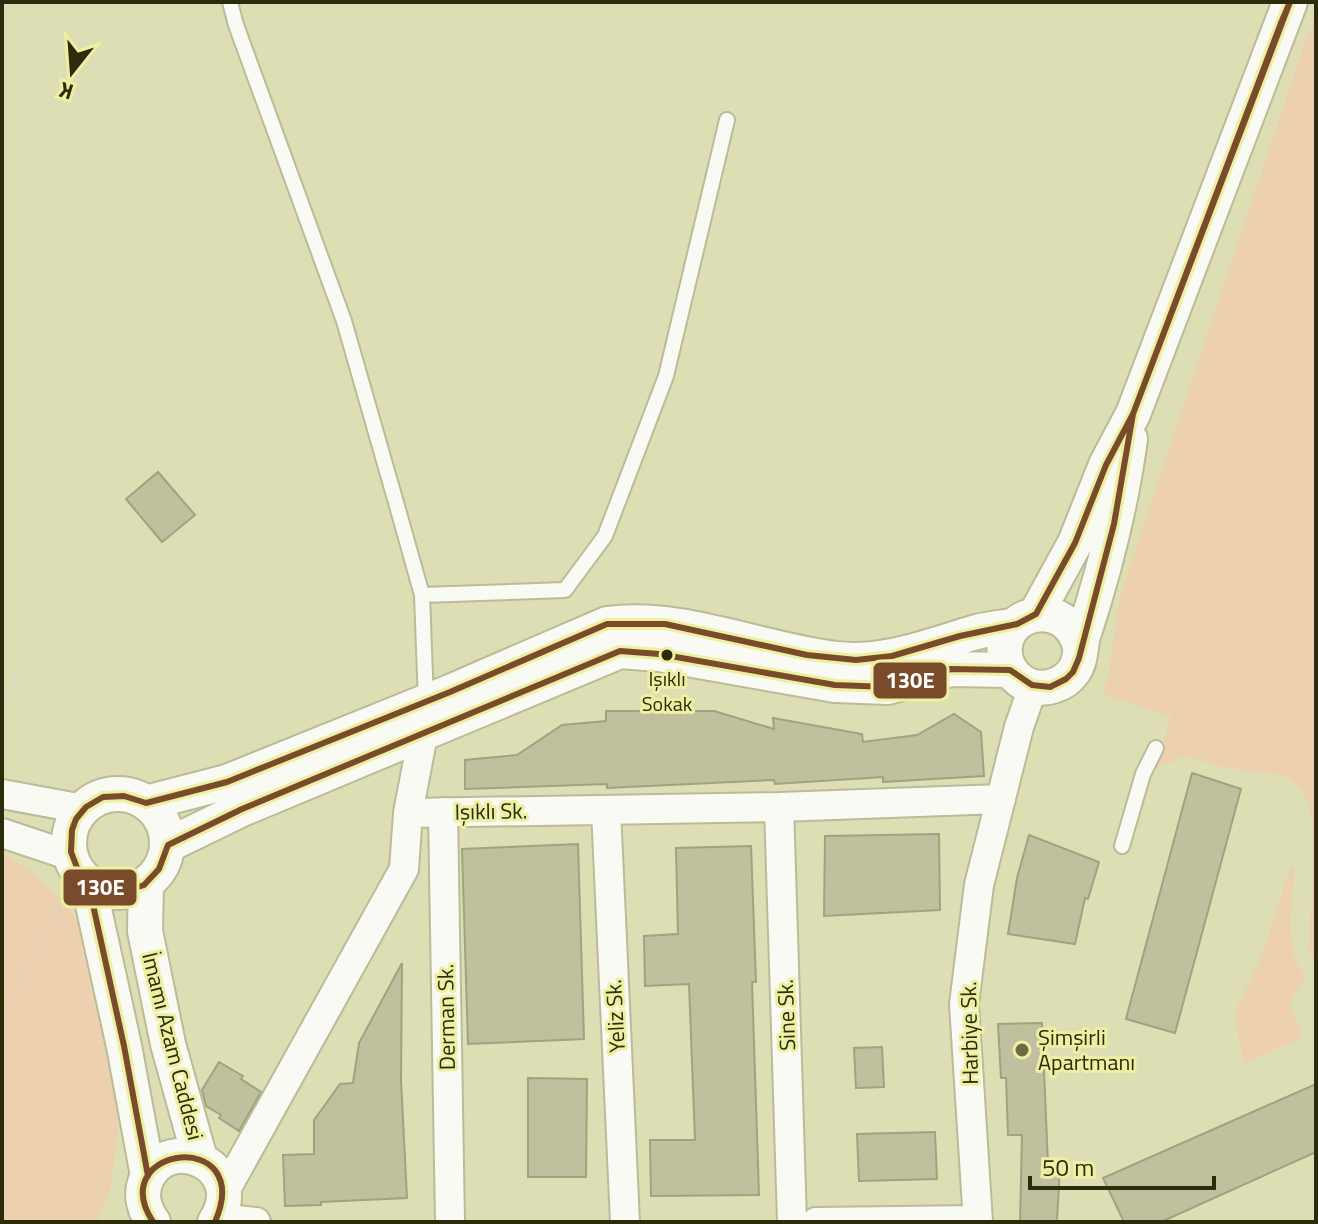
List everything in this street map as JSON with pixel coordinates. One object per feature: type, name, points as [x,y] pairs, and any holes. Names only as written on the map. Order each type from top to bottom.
[{"type":"street","points":[[1022,679],[1005,647],[1075,543],[1106,465],[1133,414],[1290,2]]},
{"type":"street","points":[[168,845],[242,809],[620,651],[659,654],[835,685],[888,687],[951,669],[1057,685],[1067,679],[1079,659],[1101,582],[1125,479],[1133,414]]},
{"type":"street","points":[[146,803],[227,782],[426,702],[607,624],[631,620],[668,624],[836,659],[883,659],[1048,614],[1070,625],[1080,647]]},
{"type":"street","name":"Harbiye Sk.","points":[[978,1221],[964,1004],[979,885],[1019,727],[1022,679]]},
{"type":"street","points":[[219,1211],[404,869],[408,813],[426,702]]},
{"type":"street","points":[[2,794],[83,809]]},
{"type":"street","points":[[2,833],[79,869],[102,889],[117,892],[132,891],[146,884],[157,873],[165,860],[168,845],[165,829],[158,814],[146,803],[121,794],[107,796],[83,809],[71,831],[79,869],[124,1046],[146,1182],[143,1201],[153,1222]]},
{"type":"street","name":"Işıklı Sk.","points":[[408,813],[779,807],[1001,799]]},
{"type":"street","name":"Sine Sk.","points":[[779,807],[792,1222]]},
{"type":"street","name":"Yeliz Sk.","points":[[606,810],[625,1222]]},
{"type":"street","name":"Derman Sk.","points":[[443,812],[450,1222]]},
{"type":"street","name":"İmamı Azam Caddesi","points":[[146,884],[145,931],[168,1044],[200,1159]]},
{"type":"street","points":[[128,1222],[146,1182],[165,1160],[177,1156],[200,1159],[217,1172],[219,1211]]},
{"type":"street","points":[[219,1211],[256,1222]]},
{"type":"street","points":[[816,1222],[978,1221]]},
{"type":"lane","points":[[230,2],[344,321],[422,595],[426,702]]},
{"type":"lane","points":[[422,595],[565,590],[605,536],[666,376],[727,120]]},
{"type":"lane","points":[[1122,846],[1143,774],[1156,748]]},
{"type":"path","points":[[2,717],[27,642],[90,509]]},
{"type":"path","points":[[2,1019],[79,869]]},
{"type":"shaded area","points":[[1316,17],[1316,959],[1309,952],[1313,833],[1308,802],[1301,790],[1282,775],[1222,767],[1187,756],[1157,767],[1171,716],[1102,694],[1109,674],[1118,605],[1133,557]]},
{"type":"shaded area","points":[[2,852],[33,873],[72,911],[99,969],[114,1033],[118,1133],[110,1190],[97,1222],[2,1222]]},
{"type":"shaded area","points":[[1290,868],[1295,868],[1291,940],[1298,966],[1306,976],[1290,1002],[1302,1037],[1244,1064],[1234,1014],[1263,953]]},
{"type":"building","points":[[158,472],[195,515],[162,542],[126,499]]},
{"type":"building","points":[[606,711],[714,711],[774,729],[773,718],[862,734],[863,742],[917,735],[954,714],[981,732],[984,776],[883,782],[883,777],[775,784],[774,780],[607,788],[607,784],[465,789],[465,760],[517,755],[562,725],[606,721]]},
{"type":"building","points":[[1192,773],[1241,789],[1175,1033],[1126,1019]]},
{"type":"building","points":[[939,834],[940,910],[824,916],[825,836]]},
{"type":"building","points":[[1029,835],[1099,862],[1088,899],[1085,898],[1075,944],[1008,934],[1017,878]]},
{"type":"building","points":[[578,844],[584,1039],[468,1044],[462,849]]},
{"type":"building","points":[[751,846],[759,1195],[651,1196],[650,1140],[695,1140],[689,984],[645,986],[644,936],[678,934],[676,848]]},
{"type":"building","points":[[402,963],[401,1080],[407,1198],[285,1206],[283,1155],[314,1154],[314,1120],[340,1084],[353,1083],[359,1043]]},
{"type":"building","points":[[1042,1023],[1048,1165],[1060,1165],[1057,1222],[1020,1222],[1022,1135],[1008,1135],[1006,1078],[1001,1078],[998,1024]]},
{"type":"building","points":[[882,1047],[884,1087],[856,1088],[854,1048]]},
{"type":"building","points":[[219,1062],[243,1076],[241,1079],[261,1092],[239,1131],[206,1106],[202,1090]]},
{"type":"building","points":[[528,1078],[587,1079],[586,1177],[528,1177]]},
{"type":"building","points":[[1316,1084],[1316,1152],[1161,1222],[1124,1222],[1103,1178]]},
{"type":"building","points":[[935,1132],[937,1179],[859,1181],[857,1134]]},
{"type":"transit line","name":"130E","points":[[1290,2],[1133,414],[1281,23],[1290,2]]},
{"type":"transit line","name":"130E","points":[[1133,414],[1114,524],[1079,658],[1073,672],[1050,687],[1032,685],[1010,670],[951,669],[888,687],[835,685],[659,654],[620,651],[242,809],[168,845],[159,869],[144,885],[126,891],[108,891],[91,883],[78,870],[71,852],[72,830],[86,807],[103,797],[124,796],[146,803],[227,782],[450,692],[607,624],[665,624],[807,655],[856,660],[892,656],[960,636],[1017,624],[1036,614],[1075,543],[1106,465],[1133,414]]},
{"type":"transit line","name":"130E","points":[[88,882],[124,1046],[148,1176]]},
{"type":"transit line","name":"130E","points":[[153,1222],[143,1196],[147,1176],[161,1163],[181,1158],[200,1160],[216,1171],[222,1192],[215,1222]]},
{"type":"place","name":"Işıklı Sokak","points":[[667,655]]},
{"type":"place","name":"Şimşirli Apartmanı","points":[[1022,1050]]}]
